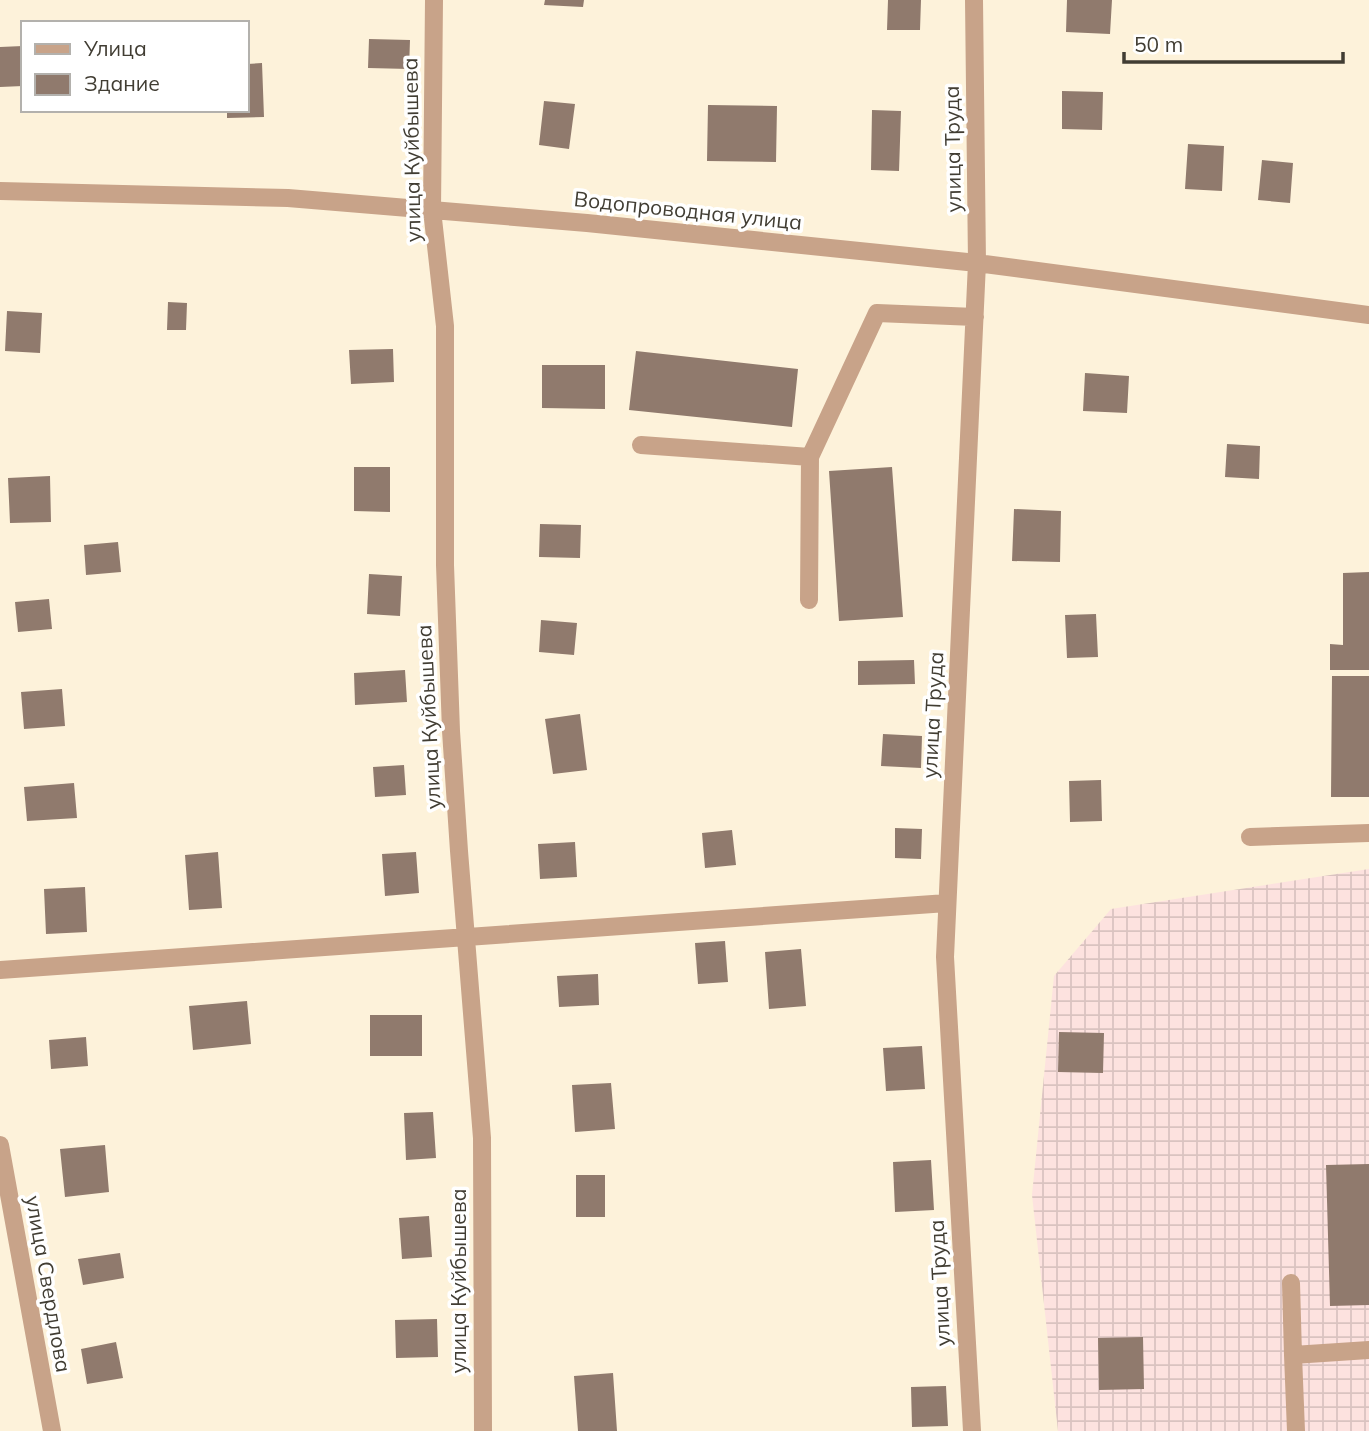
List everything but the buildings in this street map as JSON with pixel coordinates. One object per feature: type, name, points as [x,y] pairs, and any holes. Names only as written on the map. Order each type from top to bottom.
[{"type":"street","name":"улица Куйбышева","points":[[434,0],[432,210],[445,326],[445,565],[452,744],[482,1138],[483,1431]]},
{"type":"street","name":"улица Труда","points":[[972,1431],[945,957],[977,262],[975,0]]},
{"type":"street","name":"Водопроводная улица","points":[[0,191],[288,198],[432,210],[977,262],[1369,315]]},
{"type":"street","points":[[809,600],[810,457],[877,313],[975,317]]},
{"type":"street","points":[[641,445],[810,457]]},
{"type":"street","points":[[1250,837],[1369,833]]},
{"type":"street","points":[[0,970],[947,903]]},
{"type":"street","name":"улица Свердлова","points":[[0,1145],[52,1431]]},
{"type":"street","points":[[1291,1283],[1296,1431]]},
{"type":"street","points":[[1293,1355],[1369,1350]]},
{"type":"shaded area","points":[[1369,869],[1369,1431],[1058,1431],[1032,1195],[1054,976],[1111,909]]}]
